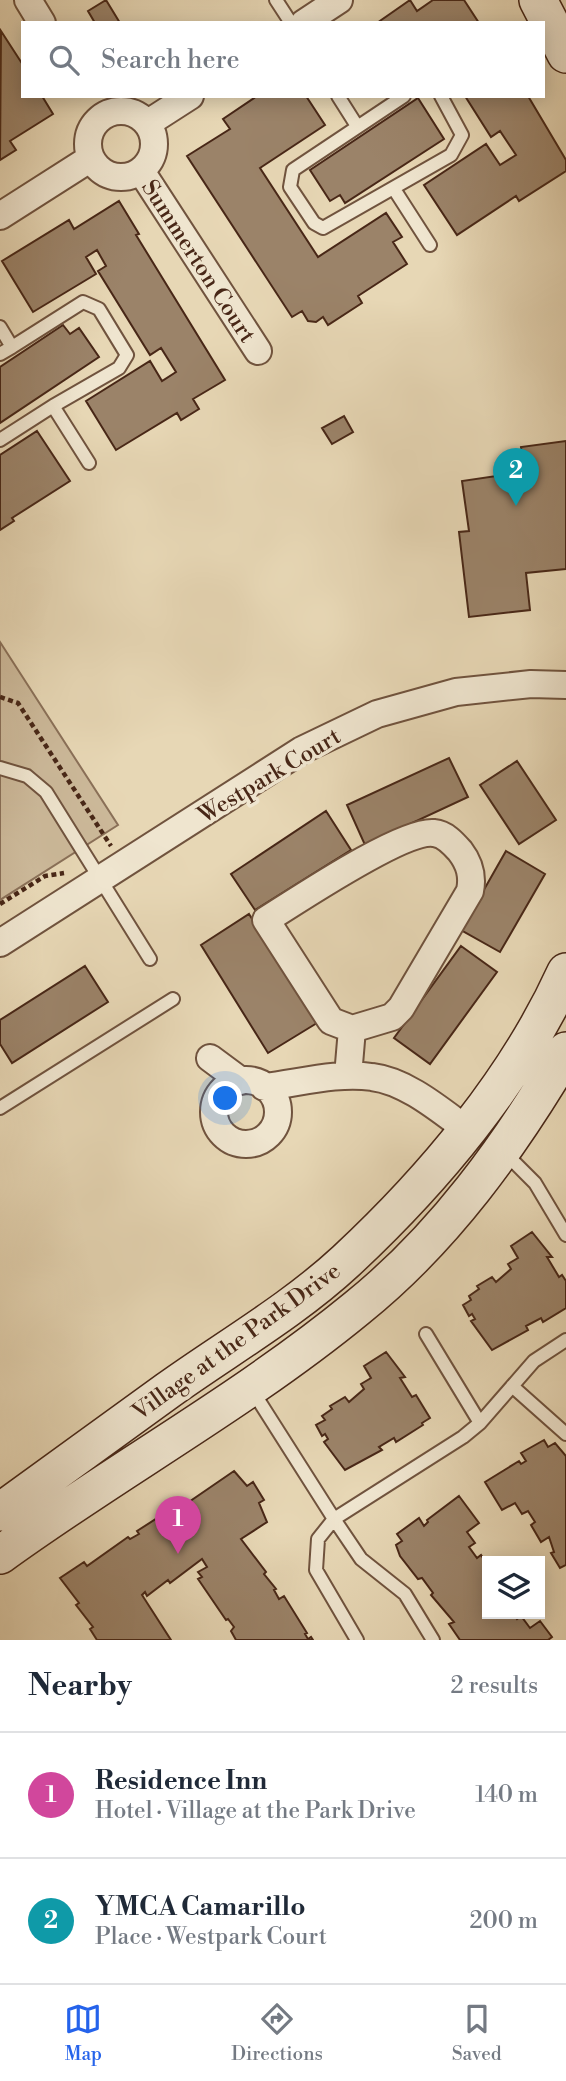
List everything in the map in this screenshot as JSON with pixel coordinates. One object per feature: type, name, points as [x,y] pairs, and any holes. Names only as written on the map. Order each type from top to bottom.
[{"type":"street","points":[[28,0],[41,21]]},
{"type":"street","points":[[307,21],[339,0]]},
{"type":"street","points":[[538,0],[566,54]]},
{"type":"street","points":[[148,124],[187,98]]},
{"type":"street","points":[[96,106],[122,110],[141,117],[148,124],[153,133],[153,154],[141,171],[131,176],[108,175],[91,158],[88,141],[96,106]]},
{"type":"street","points":[[0,216],[91,158]]},
{"type":"street","name":"Summerton Court","points":[[141,171],[258,351]]},
{"type":"street","name":"Westpark Court","points":[[0,943],[302,750],[377,714],[456,692],[531,684],[566,685]]},
{"type":"street","points":[[434,833],[450,840],[464,857],[472,877],[470,891],[401,1008],[392,1017],[352,1030],[331,1021],[266,920],[353,865],[421,835],[434,833]]},
{"type":"street","name":"Village at the Park Drive","points":[[0,1512],[169,1389],[237,1346],[345,1262],[404,1203],[466,1129],[529,1039],[566,972]]},
{"type":"street","points":[[348,1076],[352,1030]]},
{"type":"street","name":"Village at the Park Drive","points":[[0,1555],[251,1388],[305,1350],[368,1298],[466,1199],[503,1151],[566,1051]]},
{"type":"street","points":[[251,1092],[348,1076],[374,1077],[413,1093],[466,1129]]},
{"type":"lane","points":[[276,0],[290,21]]},
{"type":"lane","points":[[339,98],[356,126]]},
{"type":"lane","points":[[401,98],[293,170],[290,187],[314,223],[323,228],[452,155],[462,135],[442,98]]},
{"type":"lane","points":[[394,189],[430,245]]},
{"type":"lane","points":[[0,327],[6,350],[83,302],[99,309],[127,355],[119,368],[0,440]]},
{"type":"lane","points":[[53,406],[89,463]]},
{"type":"lane","points":[[0,768],[27,776],[46,792],[150,959]]},
{"type":"lane","points":[[0,1108],[173,999]]},
{"type":"lane","points":[[503,1151],[534,1183],[566,1235]]},
{"type":"lane","points":[[426,1335],[480,1423]]},
{"type":"lane","points":[[357,1640],[316,1570],[318,1539],[334,1519],[480,1423],[534,1361],[566,1340]]},
{"type":"lane","points":[[512,1386],[566,1434]]},
{"type":"lane","points":[[251,1388],[361,1559],[405,1594],[433,1640]]},
{"type":"path","points":[[0,697],[18,703],[112,846]]},
{"type":"path","points":[[0,904],[45,876],[72,872]]},
{"type":"shaded area","points":[[0,642],[118,825],[0,900]]},
{"type":"building","points":[[106,0],[119,21],[94,21],[88,11]]},
{"type":"building","points":[[410,0],[417,11],[433,0],[464,0],[478,21],[380,21]]},
{"type":"building","points":[[1,31],[21,62],[21,98],[43,98],[53,114],[10,141],[16,150],[0,160]]},
{"type":"building","points":[[254,98],[307,98],[325,125],[260,168],[318,257],[386,213],[402,237],[393,242],[407,264],[358,296],[362,303],[328,325],[323,317],[316,322],[308,321],[302,311],[292,317],[187,156],[230,129],[223,119]]},
{"type":"building","points":[[418,98],[444,139],[345,203],[340,195],[330,201],[310,170]]},
{"type":"building","points":[[466,98],[529,98],[566,160],[566,171],[519,201],[516,196],[457,235],[424,185],[486,144],[500,165],[516,155],[500,131],[491,137]]},
{"type":"building","points":[[119,201],[139,234],[136,235],[225,380],[193,399],[199,409],[181,420],[177,413],[116,450],[86,401],[150,361],[162,381],[176,372],[161,348],[150,355],[98,271],[106,266],[97,250],[86,257],[96,274],[33,312],[2,261],[69,220],[74,229]]},
{"type":"building","points":[[63,325],[70,334],[79,328],[99,357],[0,423],[0,367]]},
{"type":"building","points":[[344,416],[353,432],[332,444],[322,428]]},
{"type":"building","points":[[37,431],[70,481],[12,518],[14,521],[0,530],[0,455]]},
{"type":"building","points":[[566,441],[566,569],[526,573],[530,610],[469,617],[459,532],[469,531],[462,481],[524,472],[521,447]]},
{"type":"building","points":[[449,758],[468,797],[365,845],[347,805]]},
{"type":"building","points":[[517,761],[556,820],[519,844],[480,785]]},
{"type":"building","points":[[326,811],[351,850],[255,910],[231,874]]},
{"type":"building","points":[[506,851],[545,874],[500,952],[461,930]]},
{"type":"building","points":[[249,914],[317,1023],[268,1053],[201,945]]},
{"type":"building","points":[[461,946],[497,972],[430,1064],[394,1038]]},
{"type":"building","points":[[85,966],[108,1002],[12,1063],[0,1044],[0,1020]]},
{"type":"building","points":[[532,1232],[552,1257],[547,1257],[559,1277],[562,1275],[566,1281],[566,1308],[543,1322],[541,1318],[526,1326],[528,1330],[492,1350],[471,1321],[475,1319],[472,1314],[469,1316],[463,1305],[471,1300],[469,1296],[479,1289],[477,1286],[492,1277],[496,1282],[511,1269],[508,1264],[518,1258],[511,1246]]},
{"type":"building","points":[[386,1352],[405,1377],[400,1378],[412,1397],[416,1395],[430,1418],[396,1442],[394,1438],[379,1447],[382,1450],[345,1470],[324,1442],[328,1439],[325,1434],[322,1436],[316,1425],[325,1420],[322,1416],[332,1409],[330,1406],[345,1397],[349,1402],[364,1389],[361,1384],[371,1378],[364,1366]]},
{"type":"building","points":[[544,1440],[548,1447],[555,1443],[566,1456],[566,1565],[560,1568],[551,1553],[554,1552],[549,1537],[541,1542],[531,1525],[535,1522],[528,1511],[522,1514],[515,1503],[502,1510],[485,1482],[519,1461],[521,1464],[526,1461],[521,1453]]},
{"type":"building","points":[[234,1471],[247,1486],[253,1482],[264,1500],[259,1503],[267,1522],[241,1539],[266,1572],[264,1574],[276,1589],[274,1590],[279,1599],[284,1596],[308,1639],[311,1637],[313,1640],[236,1640],[231,1631],[234,1627],[226,1620],[198,1579],[202,1577],[198,1572],[207,1567],[202,1559],[170,1583],[168,1580],[147,1596],[145,1592],[142,1595],[171,1640],[97,1640],[90,1629],[93,1627],[76,1605],[79,1603],[60,1578],[84,1562],[87,1566],[128,1537],[130,1539],[139,1534],[137,1531],[162,1515],[164,1519]]},
{"type":"building","points":[[459,1496],[479,1523],[467,1532],[475,1543],[469,1547],[477,1558],[482,1556],[482,1619],[523,1619],[530,1628],[540,1621],[552,1637],[548,1640],[460,1640],[449,1624],[454,1622],[431,1595],[433,1593],[422,1578],[418,1579],[400,1556],[396,1545],[402,1541],[397,1534],[419,1518],[424,1526],[427,1520]]},
{"type":"place","name":"YMCA Camarillo","points":[[516,506]]},
{"type":"place","name":"Residence Inn","points":[[178,1554]]}]
